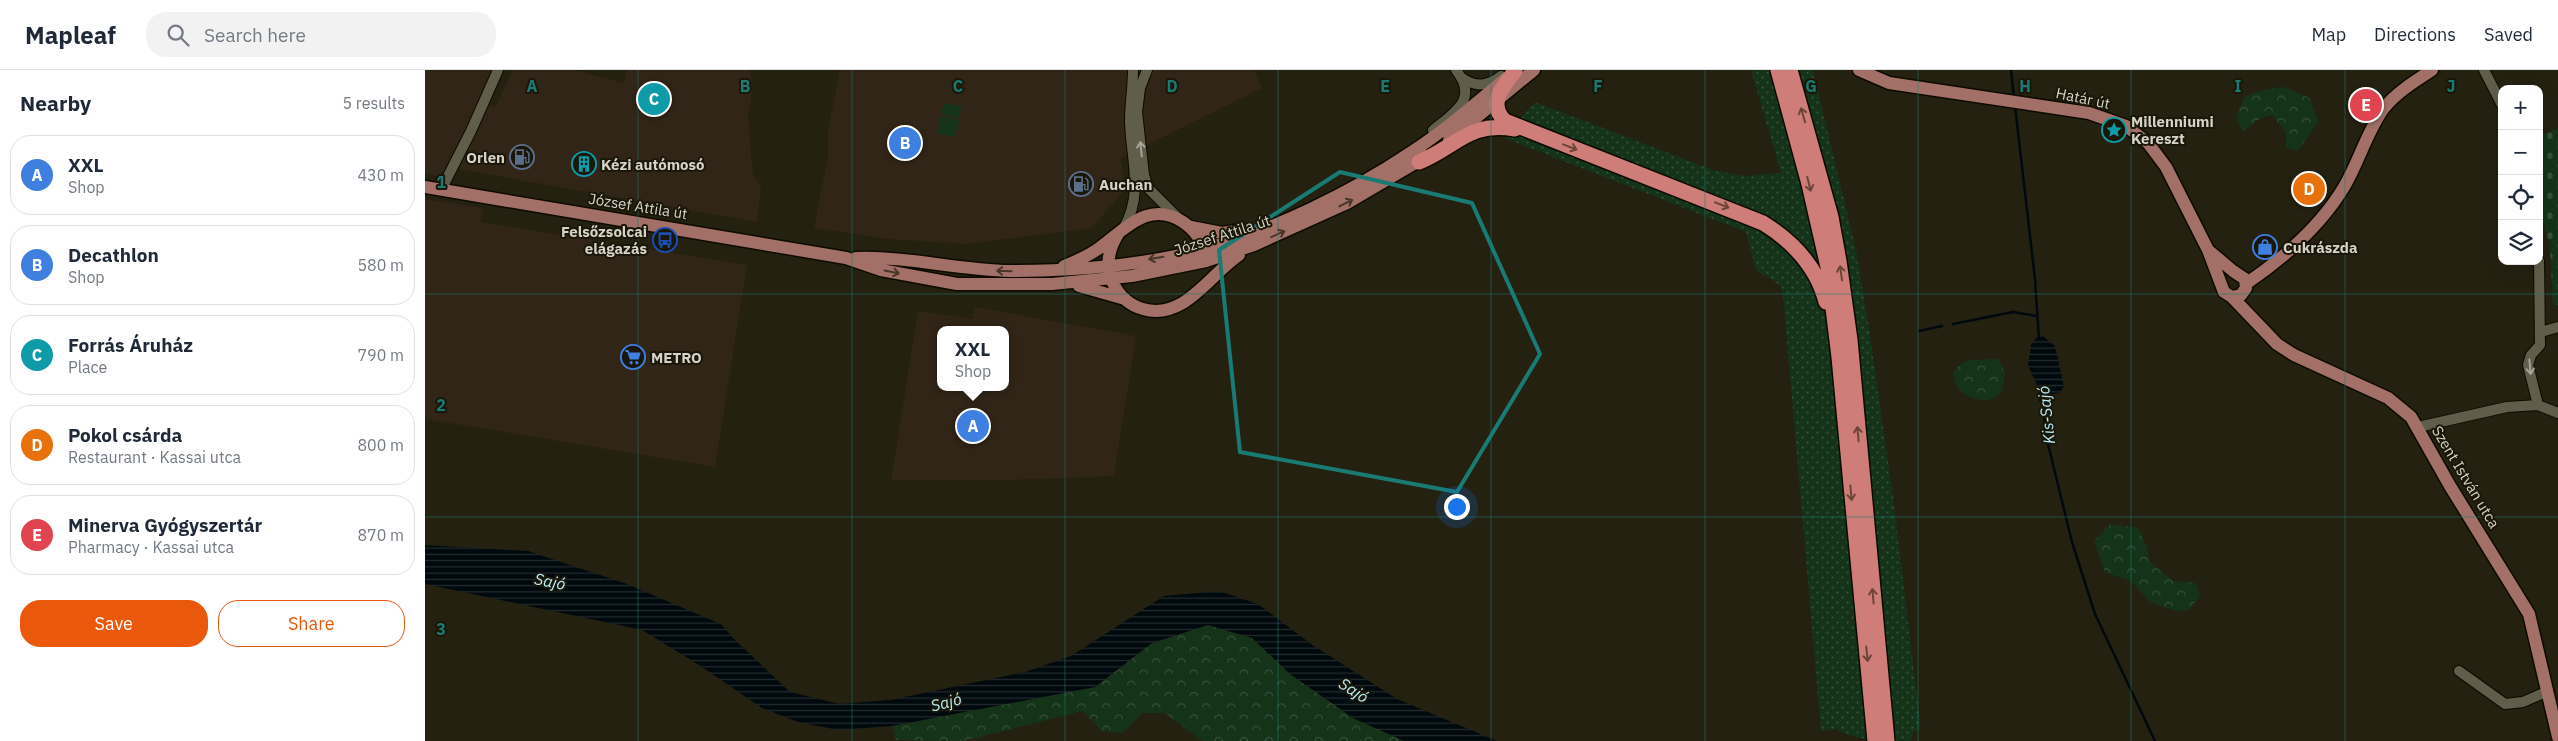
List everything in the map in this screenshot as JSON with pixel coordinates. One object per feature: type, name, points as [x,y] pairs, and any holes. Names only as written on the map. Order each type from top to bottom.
[{"type":"highway","points":[[1513,70],[1499,90],[1497,109],[1501,118],[1524,130],[1749,215],[1775,230],[1805,259],[1819,281],[1839,357]]},
{"type":"highway","points":[[1778,70],[1828,266],[1881,737]]},
{"type":"highway","points":[[1791,70],[1831,217],[1850,340],[1881,737]]},
{"type":"highway","points":[[1415,158],[1479,129],[1498,126],[1524,130]]},
{"type":"main road","name":"József Attila út","points":[[846,258],[882,257],[971,270],[1053,270],[1205,255],[1415,158],[1513,70]]},
{"type":"main road","name":"József Attila út","points":[[425,187],[846,258],[881,270],[957,284],[1052,284],[1111,279],[1205,255],[1254,245],[1347,203],[1497,102],[1534,70]]},
{"type":"main road","name":"Határ út","points":[[1859,70],[1889,83],[2071,110],[2099,116],[2126,126],[2148,143],[2166,167],[2208,250],[2223,292],[2239,283]]},
{"type":"main road","points":[[2239,283],[2266,270],[2311,232],[2332,205],[2354,169],[2377,120],[2385,108],[2405,88],[2432,70]]},
{"type":"main road","points":[[1053,270],[1076,261],[1100,248],[1134,220],[1152,214],[1168,215],[1179,219],[1201,239],[1205,255],[1205,275],[1198,290]]},
{"type":"main road","points":[[1190,227],[1203,231],[1231,233],[1288,218]]},
{"type":"main road","points":[[1121,231],[1111,247],[1108,265],[1111,279],[1125,299]]},
{"type":"main road","points":[[1052,284],[1084,287],[1125,299],[1139,308],[1166,311],[1183,304],[1224,265],[1254,245]]},
{"type":"main road","points":[[2208,250],[2239,283]]},
{"type":"main road","points":[[2221,282],[2226,275],[2239,283]]},
{"type":"main road","name":"Szent István utca","points":[[2239,283],[2247,313],[2277,344],[2294,355],[2388,398],[2411,417],[2529,614],[2558,736]]},
{"type":"street","points":[[441,190],[471,131],[498,70]]},
{"type":"street","points":[[1121,231],[1131,214],[1136,197],[1130,124],[1133,70]]},
{"type":"street","points":[[1147,70],[1140,88],[1137,112],[1144,174],[1148,188],[1179,219]]},
{"type":"street","points":[[1459,74],[1473,84],[1485,85],[1513,70]]},
{"type":"street","points":[[2484,70],[2498,97]]},
{"type":"street","points":[[1415,158],[1416,144],[1460,107],[1466,92],[1459,74]]},
{"type":"street","points":[[2538,405],[2529,360],[2538,349],[2541,332],[2539,265]]},
{"type":"street","points":[[2541,332],[2558,327]]},
{"type":"street","points":[[2417,427],[2507,407],[2538,405],[2558,413]]},
{"type":"street","points":[[2459,670],[2505,704],[2523,702],[2548,691]]},
{"type":"highlighted area","points":[[1340,172],[1472,203],[1540,354],[1457,492],[1240,452],[1219,250]]},
{"type":"shaded area","points":[[425,70],[492,70],[478,101],[496,107],[512,70],[574,70],[624,83],[627,70],[750,70],[753,86],[748,116],[753,175],[761,186],[757,222],[446,167],[442,177],[425,173]]},
{"type":"shaded area","points":[[840,70],[1254,70],[1262,88],[1121,158],[1125,190],[1092,228],[967,244],[888,239],[814,228],[828,156],[828,130]]},
{"type":"shaded area","points":[[425,199],[483,208],[481,222],[747,265],[715,467],[425,419]]},
{"type":"shaded area","points":[[975,307],[1136,336],[1114,476],[1011,480],[891,480],[918,311],[973,319]]},
{"type":"green space","points":[[1751,70],[1813,70],[1857,255],[1894,504],[1921,730],[1914,731],[1910,741],[1861,738],[1836,729],[1821,731],[1783,295],[1781,286],[1756,270],[1746,232],[1504,138],[1535,102],[1713,170],[1744,176],[1781,173]]},
{"type":"green space","points":[[2285,87],[2310,98],[2318,122],[2298,151],[2286,147],[2286,132],[2272,115],[2261,118],[2243,131],[2236,118],[2245,96],[2266,89]]},
{"type":"green space","points":[[944,103],[962,106],[959,118],[941,114]]},
{"type":"green space","points":[[941,116],[959,120],[955,137],[937,133]]},
{"type":"green space","points":[[2558,128],[2558,305],[2553,306],[2550,247],[2543,220],[2543,134]]},
{"type":"green space","points":[[1998,359],[2005,372],[2002,391],[1993,399],[1981,400],[1973,398],[1959,389],[1955,383],[1953,376],[1956,369],[1966,361]]},
{"type":"green space","points":[[2110,524],[2138,528],[2147,547],[2150,562],[2173,581],[2196,583],[2200,596],[2189,610],[2177,611],[2151,603],[2131,581],[2105,572],[2094,541]]},
{"type":"green space","points":[[1208,625],[1252,638],[1290,674],[1353,718],[1404,741],[1202,741],[1165,713],[1143,713],[1122,733],[1102,731],[1082,711],[963,741],[896,740],[892,726],[1095,687],[1152,643]]},
{"type":"water","points":[[2043,336],[2055,346],[2064,387],[2059,393],[2047,396],[2045,402],[2039,401],[2036,382],[2028,366],[2031,345],[2036,338]]},
{"type":"water","name":"Sajó","points":[[425,545],[528,551],[627,584],[721,624],[733,638],[790,692],[840,704],[890,700],[1025,672],[1071,656],[1164,596],[1219,591],[1258,604],[1311,644],[1397,699],[1497,741],[1404,741],[1353,718],[1290,674],[1252,638],[1208,625],[1152,643],[1095,687],[892,726],[838,730],[798,722],[762,708],[699,665],[642,630],[425,584]]},
{"type":"waterway","name":"Kis-Sajó","points":[[2011,70],[2014,98]]},
{"type":"waterway","name":"Kis-Sajó","points":[[2015,106],[2035,279],[2039,340]]},
{"type":"waterway","points":[[1953,324],[2013,312],[2037,316]]},
{"type":"waterway","points":[[1919,331],[1942,326]]},
{"type":"waterway","name":"Kis-Sajó","points":[[2042,400],[2047,440],[2072,542],[2095,614],[2155,741]]},
{"type":"place","name":"Forrás Áruház","points":[[654,99]]},
{"type":"place","name":"Minerva Gyógyszertár","points":[[2366,105]]},
{"type":"place","name":"Millenniumi Kereszt","points":[[2114,130]]},
{"type":"place","name":"Decathlon","points":[[905,143]]},
{"type":"place","name":"Orlen","points":[[522,157]]},
{"type":"place","name":"Kézi autómosó","points":[[584,164]]},
{"type":"place","name":"Auchan","points":[[1081,184]]},
{"type":"place","name":"Pokol csárda","points":[[2309,189]]},
{"type":"place","name":"Felsőzsolcai elágazás","points":[[665,240]]},
{"type":"place","name":"Cukrászda","points":[[2265,247]]},
{"type":"place","name":"METRO","points":[[633,357]]},
{"type":"place","name":"XXL","points":[[973,426]]}]
